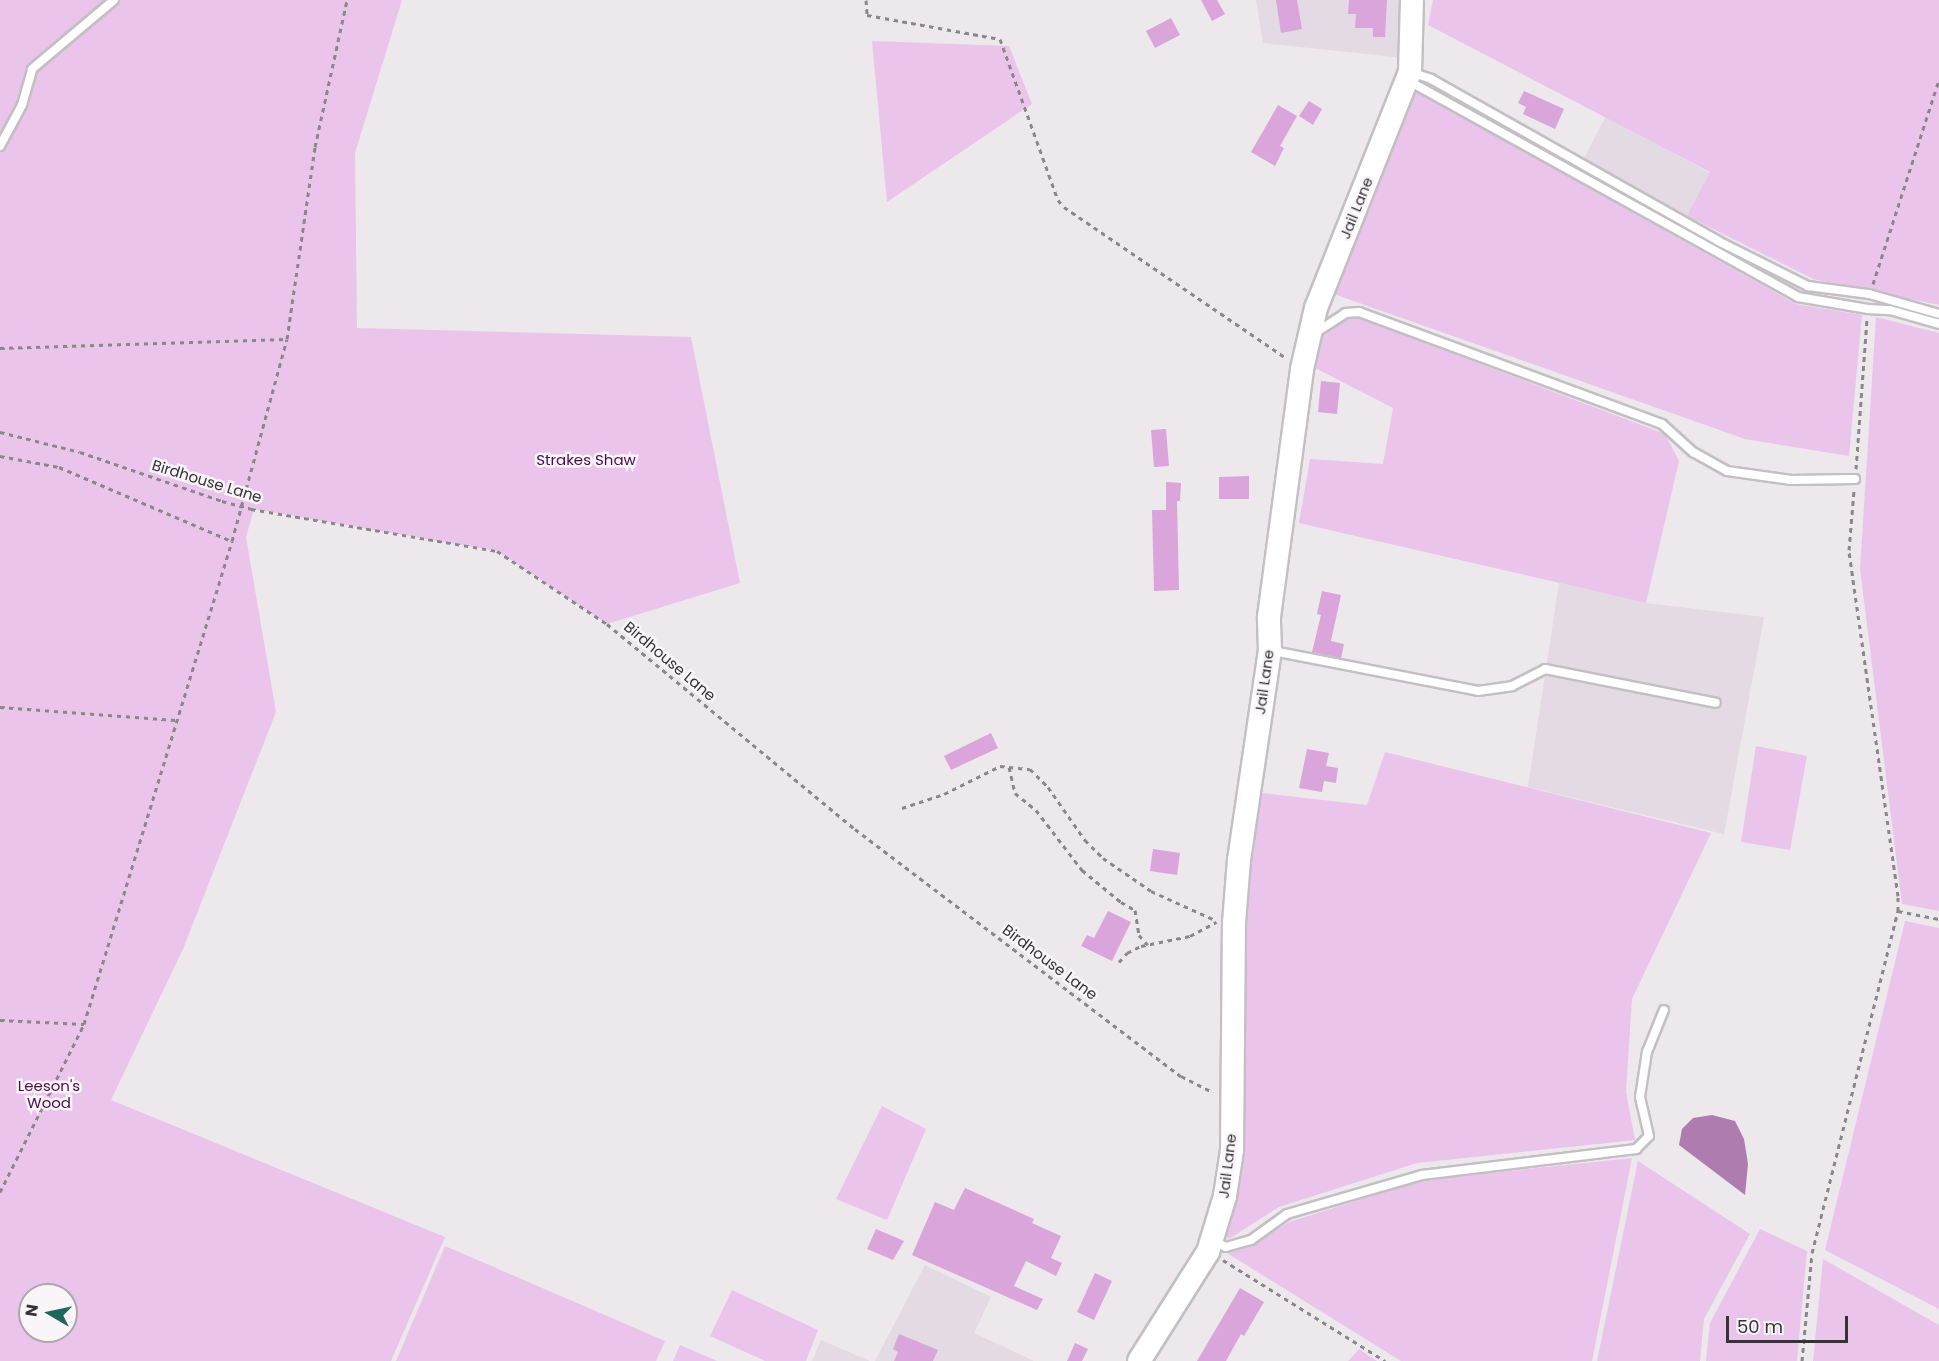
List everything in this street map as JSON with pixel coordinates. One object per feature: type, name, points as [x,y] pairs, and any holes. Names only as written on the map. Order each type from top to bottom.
[{"type":"street","name":"Jail Lane","points":[[1139,1361],[1211,1246],[1225,1196],[1232,1150],[1232,1102],[1225,922],[1270,650],[1269,617],[1302,369],[1316,308],[1409,76],[1412,0]]},
{"type":"lane","points":[[0,146],[22,105],[32,69],[114,0]]},
{"type":"lane","points":[[1409,76],[1431,79],[1718,241],[1808,286],[1869,294],[1939,314]]},
{"type":"lane","points":[[1409,76],[1798,297],[1868,309],[1890,310],[1939,324]]},
{"type":"lane","points":[[1310,336],[1346,313],[1359,312],[1662,424],[1693,452],[1727,471],[1791,480],[1855,479]]},
{"type":"lane","points":[[1270,650],[1287,656],[1478,691],[1512,686],[1545,669],[1716,703]]},
{"type":"lane","points":[[1211,1246],[1226,1247],[1251,1240],[1287,1214],[1422,1175],[1636,1149],[1649,1136],[1640,1097],[1647,1052],[1664,1010]]},
{"type":"path","points":[[0,1192],[84,1024],[232,541],[287,339],[315,147],[347,0]]},
{"type":"path","points":[[866,0],[867,15],[1000,39],[1058,200],[1064,207],[1302,369]]},
{"type":"path","points":[[1869,294],[1939,80]]},
{"type":"path","points":[[1802,1361],[1812,1253],[1898,911],[1898,896],[1849,549],[1868,309]]},
{"type":"path","points":[[0,348],[287,339]]},
{"type":"path","name":"Birdhouse Lane","points":[[0,432],[80,452],[241,506],[497,551],[607,624],[855,829],[1180,1076],[1232,1102]]},
{"type":"path","points":[[0,456],[59,467],[232,541]]},
{"type":"path","points":[[0,707],[176,720]]},
{"type":"path","points":[[902,808],[944,794],[1000,766],[1030,769],[1048,787],[1085,840],[1103,858],[1151,891],[1225,922]]},
{"type":"path","points":[[1009,766],[1015,794],[1036,810],[1082,870],[1121,903],[1135,910],[1139,935],[1148,945]]},
{"type":"path","points":[[1898,911],[1939,919]]},
{"type":"path","points":[[1119,962],[1127,953],[1148,945],[1190,936],[1225,922]]},
{"type":"path","points":[[0,1020],[84,1024]]},
{"type":"path","points":[[1211,1246],[1385,1361]]},
{"type":"shaded area","points":[[1256,0],[1404,0],[1403,58],[1263,43]]},
{"type":"shaded area","points":[[1606,116],[1710,173],[1687,216],[1582,162]]},
{"type":"shaded area","points":[[1559,583],[1646,603],[1764,617],[1724,834],[1528,787]]},
{"type":"shaded area","points":[[1712,1115],[1735,1121],[1744,1139],[1748,1164],[1745,1195],[1679,1145],[1682,1129],[1693,1118]]},
{"type":"shaded area","points":[[925,1265],[991,1297],[974,1333],[1034,1361],[875,1361]]},
{"type":"shaded area","points":[[821,1340],[870,1361],[812,1361]]},
{"type":"green space","points":[[0,0],[402,0],[355,153],[357,328],[691,337],[740,583],[607,624],[497,551],[254,509],[246,537],[276,712],[183,949],[111,1100],[445,1237],[391,1361],[0,1361]]},
{"type":"green space","points":[[1433,0],[1939,0],[1939,305],[1813,279],[1687,216],[1710,172],[1428,25]]},
{"type":"green space","points":[[872,41],[1009,46],[1032,104],[887,202]]},
{"type":"green space","points":[[1410,88],[1796,304],[1862,315],[1849,456],[1745,439],[1328,292]]},
{"type":"green space","points":[[1876,317],[1939,333],[1939,911],[1902,904],[1860,569]]},
{"type":"green space","points":[[1349,318],[1359,318],[1665,434],[1679,461],[1646,603],[1299,523],[1310,459],[1383,464],[1393,408],[1315,368],[1317,340]]},
{"type":"green space","points":[[1756,746],[1807,756],[1790,850],[1741,842]]},
{"type":"green space","points":[[1385,752],[1711,833],[1632,999],[1626,1092],[1635,1140],[1417,1163],[1279,1207],[1229,1239],[1223,1234],[1243,1148],[1243,918],[1262,793],[1367,805]]},
{"type":"green space","points":[[1905,921],[1939,928],[1939,1309],[1825,1250]]},
{"type":"green space","points":[[882,1106],[926,1129],[887,1220],[836,1199]]},
{"type":"green space","points":[[1632,1158],[1592,1361],[1401,1361],[1227,1253],[1250,1247],[1289,1222],[1423,1180]]},
{"type":"green space","points":[[1638,1161],[1750,1234],[1704,1319],[1700,1361],[1597,1361]]},
{"type":"green space","points":[[1760,1229],[1807,1251],[1797,1361],[1706,1361],[1710,1323]]},
{"type":"green space","points":[[445,1246],[665,1341],[656,1361],[396,1361]]},
{"type":"green space","points":[[1823,1259],[1939,1325],[1939,1361],[1813,1361]]},
{"type":"green space","points":[[732,1290],[818,1330],[806,1361],[765,1361],[710,1336]]},
{"type":"green space","points":[[680,1345],[717,1361],[673,1361]]},
{"type":"green space","points":[[1359,1349],[1377,1361],[1348,1361]]},
{"type":"building","points":[[1201,0],[1217,0],[1225,14],[1212,21]]},
{"type":"building","points":[[1276,0],[1297,0],[1302,29],[1281,33]]},
{"type":"building","points":[[1349,0],[1387,0],[1385,37],[1373,37],[1373,28],[1355,28],[1356,14],[1348,14]]},
{"type":"building","points":[[1171,18],[1180,35],[1155,48],[1146,31]]},
{"type":"building","points":[[1524,91],[1564,109],[1555,129],[1523,114],[1526,107],[1518,103]]},
{"type":"building","points":[[1309,101],[1322,109],[1313,125],[1299,116]]},
{"type":"building","points":[[1278,105],[1297,116],[1280,146],[1284,148],[1275,166],[1251,152]]},
{"type":"building","points":[[1321,381],[1340,383],[1337,414],[1318,412]]},
{"type":"building","points":[[1166,429],[1169,466],[1154,467],[1151,430]]},
{"type":"building","points":[[1249,476],[1249,499],[1219,499],[1219,477]]},
{"type":"building","points":[[1166,482],[1181,483],[1180,501],[1177,501],[1179,590],[1154,591],[1152,510],[1166,510]]},
{"type":"building","points":[[1322,591],[1341,595],[1331,641],[1344,644],[1341,658],[1312,652],[1321,615],[1317,614]]},
{"type":"building","points":[[991,733],[998,748],[951,770],[944,756]]},
{"type":"building","points":[[1307,749],[1329,753],[1326,766],[1338,768],[1336,783],[1324,781],[1322,792],[1299,788]]},
{"type":"building","points":[[1153,849],[1180,853],[1177,875],[1150,871]]},
{"type":"building","points":[[1108,911],[1131,922],[1112,961],[1081,946],[1087,935],[1094,938]]},
{"type":"building","points":[[965,1188],[1034,1219],[1032,1223],[1061,1236],[1051,1258],[1062,1263],[1056,1276],[1026,1261],[1014,1286],[1043,1299],[1037,1310],[912,1255],[935,1202],[954,1210]]},
{"type":"building","points":[[876,1229],[904,1241],[893,1260],[867,1249]]},
{"type":"building","points":[[1095,1273],[1112,1281],[1094,1320],[1077,1312]]},
{"type":"building","points":[[1240,1288],[1264,1302],[1244,1336],[1241,1334],[1226,1361],[1197,1361]]},
{"type":"building","points":[[899,1334],[938,1350],[933,1361],[894,1361],[898,1352],[893,1349]]},
{"type":"building","points":[[1075,1343],[1088,1349],[1082,1361],[1067,1361]]},
{"type":"park label","name":"Strakes Shaw","points":[[586,460]]},
{"type":"park label","name":"Leeson's Wood","points":[[49,1094]]}]
